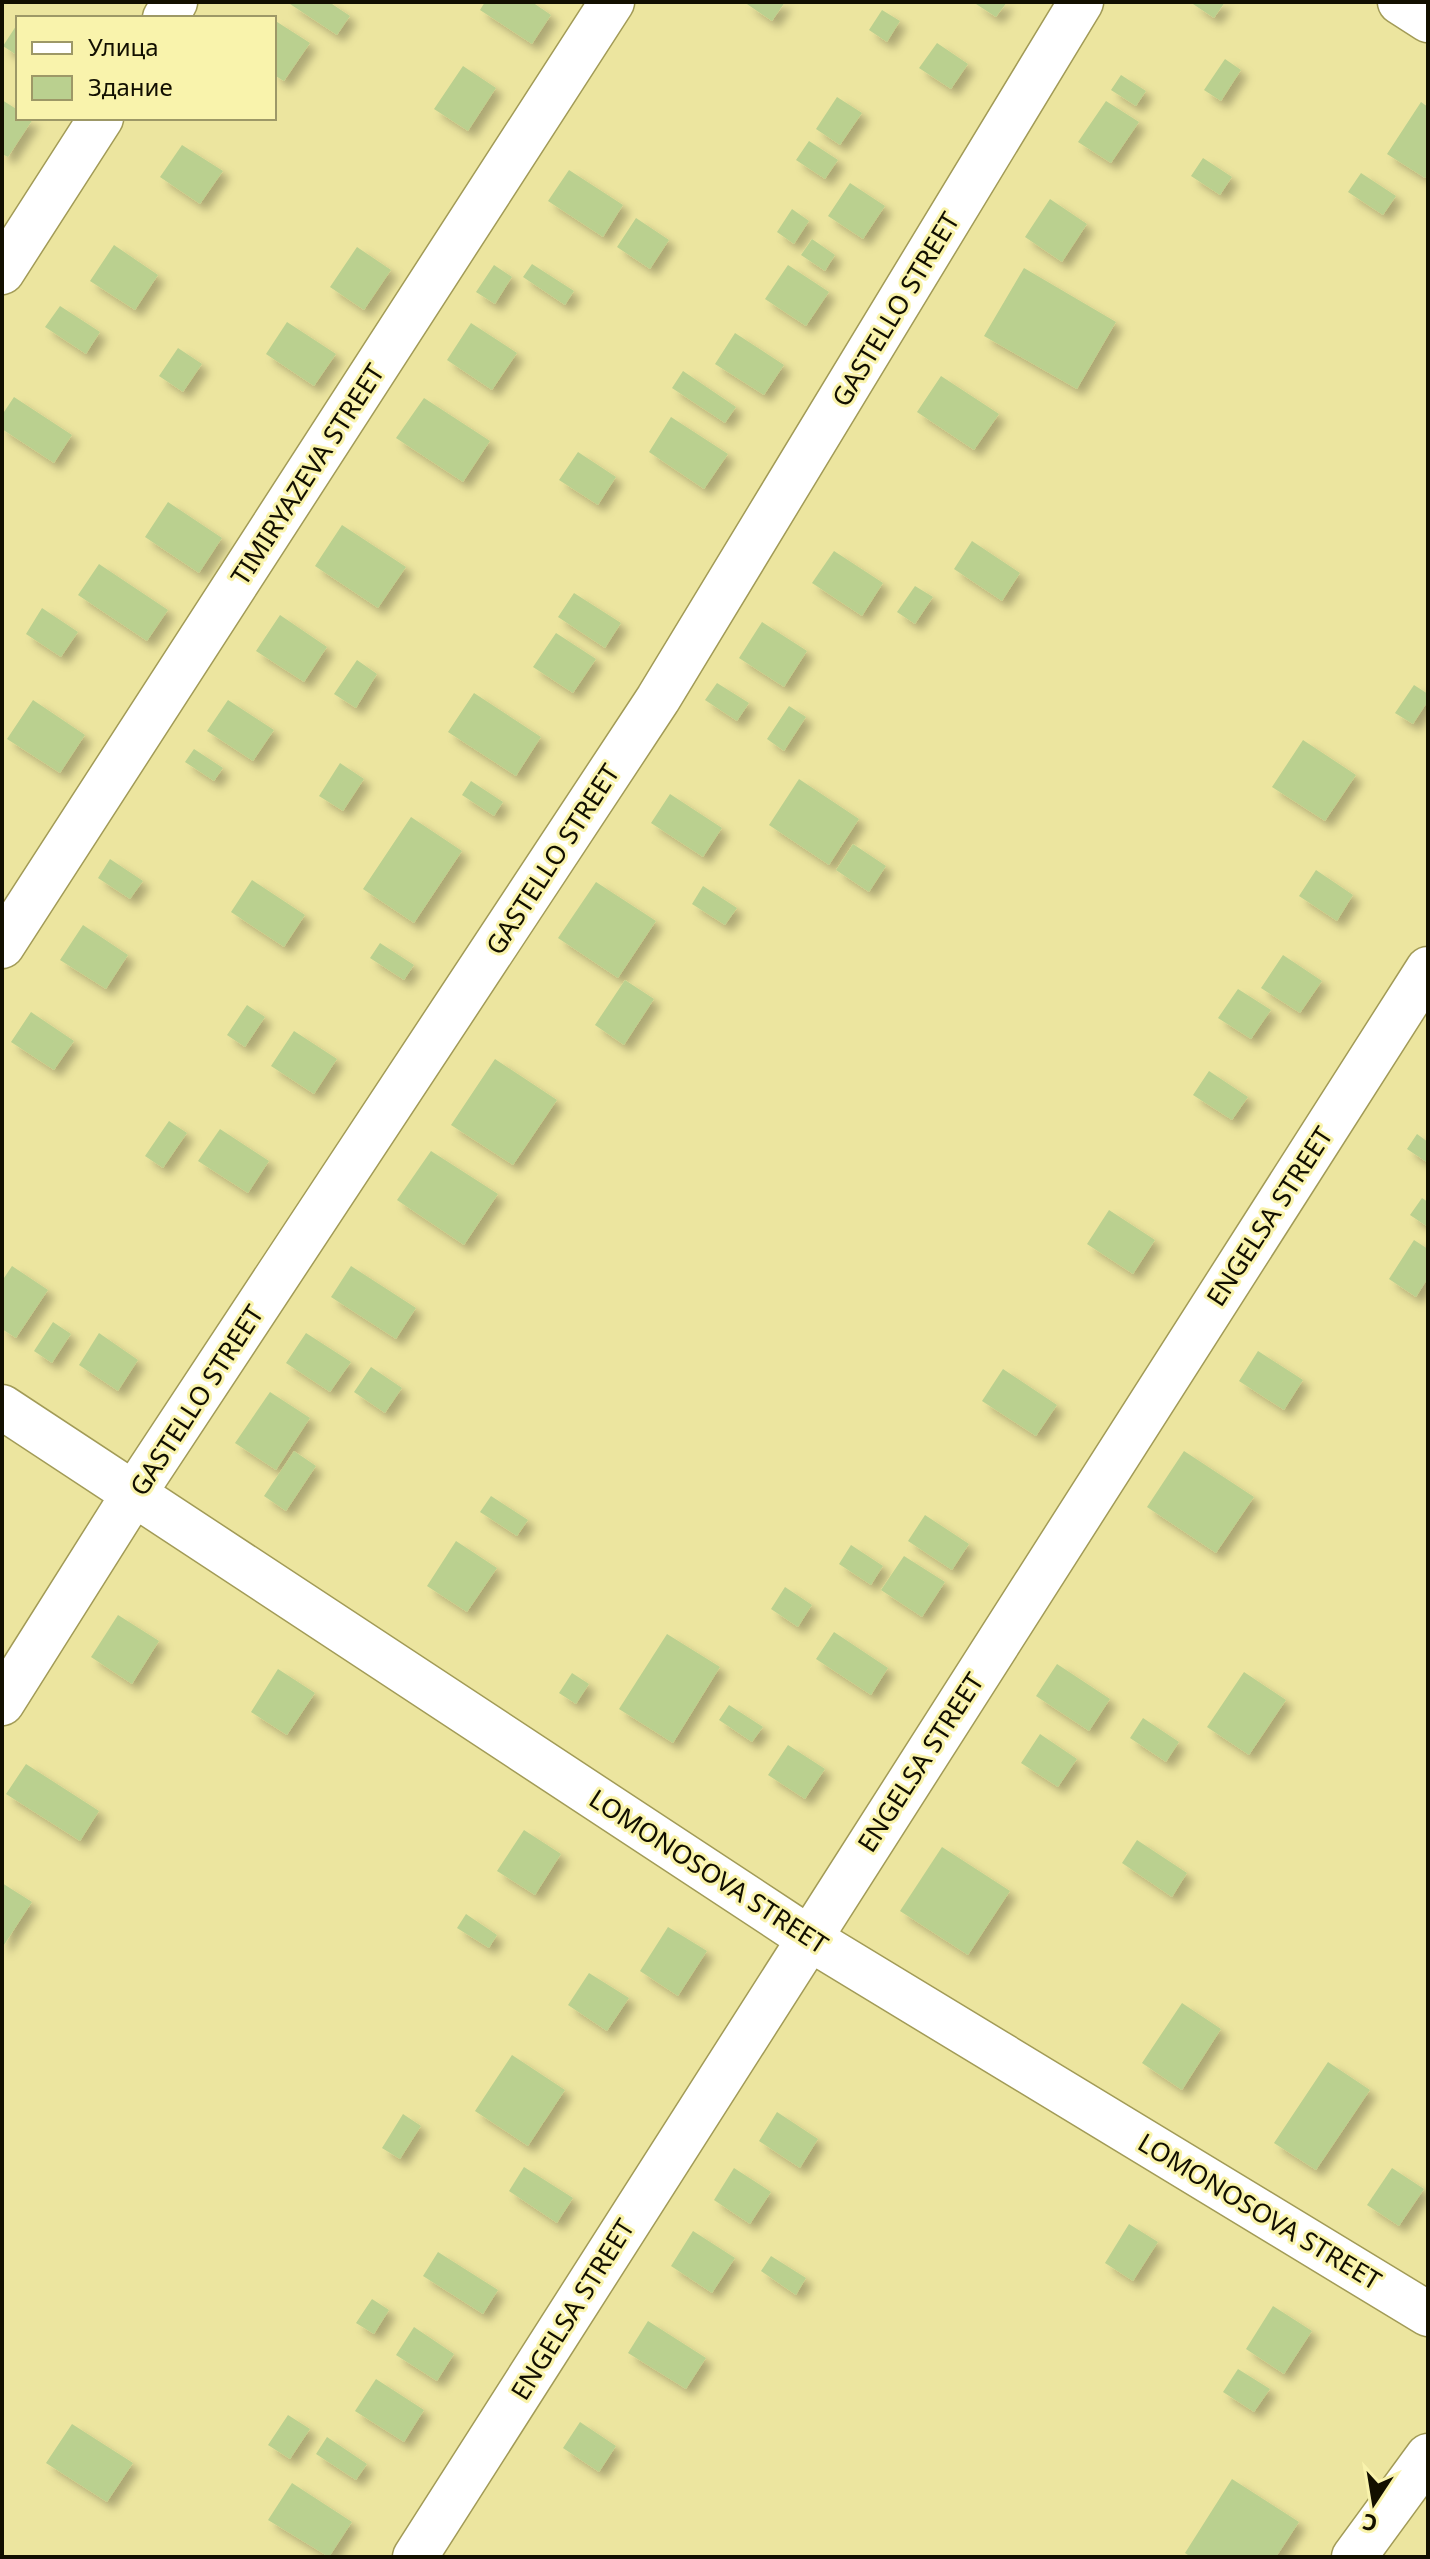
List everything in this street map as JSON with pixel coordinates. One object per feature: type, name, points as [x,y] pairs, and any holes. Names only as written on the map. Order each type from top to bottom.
[{"type":"street","name":"TIMIRYAZEVA STREET","points":[[2,946],[612,2]]},
{"type":"street","name":"GASTELLO STREET","points":[[2,1703],[135,1492],[658,699],[1081,2]]},
{"type":"street","points":[[1400,2],[1428,20]]},
{"type":"street","points":[[2,272],[100,120]]},
{"type":"street","name":"ENGELSA STREET","points":[[415,2557],[807,1937],[1428,969]]},
{"type":"street","name":"LOMONOSOVA STREET","points":[[2,1407],[807,1937],[1428,2314]]},
{"type":"street","points":[[1354,2557],[1428,2456]]},
{"type":"building","points":[[287,2],[329,2],[350,16],[337,35]]},
{"type":"building","points":[[485,2],[532,2],[551,15],[532,44],[480,10]]},
{"type":"building","points":[[744,2],[785,2],[772,21]]},
{"type":"building","points":[[973,2],[1007,2],[996,17]]},
{"type":"building","points":[[1190,2],[1225,2],[1214,18]]},
{"type":"building","points":[[882,10],[900,21],[887,42],[869,30]]},
{"type":"building","points":[[276,21],[310,43],[284,81],[276,76]]},
{"type":"building","points":[[16,26],[16,55],[3,46]]},
{"type":"building","points":[[937,43],[968,64],[951,89],[919,68]]},
{"type":"building","points":[[1225,59],[1241,70],[1221,101],[1204,90]]},
{"type":"building","points":[[463,66],[496,88],[468,131],[434,109]]},
{"type":"building","points":[[1121,75],[1146,91],[1136,106],[1111,90]]},
{"type":"building","points":[[837,97],[862,113],[840,145],[816,129]]},
{"type":"building","points":[[2,100],[16,109],[16,120],[32,120],[8,157],[2,154]]},
{"type":"building","points":[[1106,101],[1139,122],[1111,163],[1078,142]]},
{"type":"building","points":[[1421,102],[1428,107],[1428,173],[1425,178],[1387,154]]},
{"type":"building","points":[[809,141],[838,160],[825,179],[796,160]]},
{"type":"building","points":[[182,145],[223,171],[200,204],[160,177]]},
{"type":"building","points":[[1203,158],[1232,177],[1220,195],[1191,176]]},
{"type":"building","points":[[569,170],[623,205],[603,237],[548,201]]},
{"type":"building","points":[[1361,173],[1396,196],[1383,215],[1348,192]]},
{"type":"building","points":[[850,183],[885,206],[863,239],[828,216]]},
{"type":"building","points":[[1050,199],[1087,224],[1062,262],[1025,237]]},
{"type":"building","points":[[792,209],[809,221],[794,244],[777,232]]},
{"type":"building","points":[[636,218],[669,240],[650,269],[617,247]]},
{"type":"building","points":[[812,239],[835,255],[825,271],[801,255]]},
{"type":"building","points":[[114,245],[158,275],[135,310],[90,281]]},
{"type":"building","points":[[357,247],[391,270],[364,310],[330,287]]},
{"type":"building","points":[[532,264],[574,291],[565,305],[523,277]]},
{"type":"building","points":[[494,265],[512,277],[495,304],[476,292]]},
{"type":"building","points":[[788,265],[829,292],[806,326],[765,299]]},
{"type":"building","points":[[1024,268],[1116,322],[1077,389],[984,336]]},
{"type":"building","points":[[60,306],[100,332],[86,354],[45,327]]},
{"type":"building","points":[[287,322],[336,354],[314,386],[266,354]]},
{"type":"building","points":[[471,323],[517,353],[492,390],[447,360]]},
{"type":"building","points":[[735,333],[784,365],[764,395],[715,364]]},
{"type":"building","points":[[178,348],[202,364],[183,392],[159,376]]},
{"type":"building","points":[[683,371],[736,407],[725,423],[672,388]]},
{"type":"building","points":[[941,376],[999,414],[974,450],[917,412]]},
{"type":"building","points":[[14,397],[72,435],[54,463],[2,429],[2,415]]},
{"type":"building","points":[[424,398],[490,441],[463,482],[396,438]]},
{"type":"building","points":[[671,417],[728,454],[704,489],[649,452]]},
{"type":"building","points":[[578,452],[616,477],[598,505],[559,480]]},
{"type":"building","points":[[168,502],[222,538],[199,573],[145,537]]},
{"type":"building","points":[[342,525],[406,567],[378,608],[315,566]]},
{"type":"building","points":[[972,541],[1020,573],[1002,601],[954,569]]},
{"type":"building","points":[[834,551],[883,583],[862,616],[812,583]]},
{"type":"building","points":[[99,564],[168,610],[147,641],[78,595]]},
{"type":"building","points":[[915,586],[933,597],[915,624],[897,612]]},
{"type":"building","points":[[574,593],[621,623],[605,648],[558,617]]},
{"type":"building","points":[[42,608],[78,632],[61,657],[26,634]]},
{"type":"building","points":[[280,615],[327,647],[304,682],[256,651]]},
{"type":"building","points":[[762,622],[807,651],[784,687],[739,658]]},
{"type":"building","points":[[556,633],[596,659],[573,693],[533,667]]},
{"type":"building","points":[[357,660],[377,674],[356,708],[334,694]]},
{"type":"building","points":[[717,683],[749,703],[737,721],[705,700]]},
{"type":"building","points":[[1414,685],[1428,694],[1428,701],[1413,724],[1395,713]]},
{"type":"building","points":[[474,693],[541,737],[516,776],[448,732]]},
{"type":"building","points":[[33,700],[85,735],[60,773],[7,739]]},
{"type":"building","points":[[228,700],[274,730],[253,761],[207,731]]},
{"type":"building","points":[[789,706],[806,717],[784,751],[767,739]]},
{"type":"building","points":[[1303,740],[1356,775],[1325,821],[1272,787]]},
{"type":"building","points":[[194,749],[223,768],[214,781],[185,762]]},
{"type":"building","points":[[340,763],[364,779],[343,811],[319,796]]},
{"type":"building","points":[[799,779],[859,819],[829,865],[769,825]]},
{"type":"building","points":[[471,781],[503,802],[494,816],[462,795]]},
{"type":"building","points":[[670,794],[722,828],[703,857],[651,823]]},
{"type":"building","points":[[411,817],[462,851],[414,923],[363,889]]},
{"type":"building","points":[[853,844],[886,866],[869,892],[836,870]]},
{"type":"building","points":[[110,859],[143,881],[130,899],[98,878]]},
{"type":"building","points":[[1316,870],[1353,895],[1337,921],[1299,896]]},
{"type":"building","points":[[252,880],[305,915],[284,947],[231,912]]},
{"type":"building","points":[[596,882],[656,921],[618,978],[558,938]]},
{"type":"building","points":[[703,886],[737,908],[725,925],[692,904]]},
{"type":"building","points":[[83,925],[128,955],[106,989],[60,960]]},
{"type":"building","points":[[380,943],[414,965],[404,980],[370,958]]},
{"type":"building","points":[[1283,955],[1322,981],[1300,1013],[1261,988]]},
{"type":"building","points":[[625,980],[654,999],[624,1045],[595,1025]]},
{"type":"building","points":[[1238,989],[1271,1010],[1251,1039],[1218,1018]]},
{"type":"building","points":[[247,1005],[265,1017],[245,1047],[227,1035]]},
{"type":"building","points":[[31,1012],[74,1041],[54,1070],[11,1042]]},
{"type":"building","points":[[294,1031],[337,1059],[314,1094],[271,1066]]},
{"type":"building","points":[[495,1059],[557,1100],[513,1165],[451,1125]]},
{"type":"building","points":[[1209,1071],[1248,1097],[1232,1120],[1193,1095]]},
{"type":"building","points":[[169,1121],[187,1133],[163,1168],[145,1156]]},
{"type":"building","points":[[220,1129],[269,1161],[248,1193],[198,1161]]},
{"type":"building","points":[[1417,1134],[1428,1142],[1428,1163],[1407,1149]]},
{"type":"building","points":[[431,1151],[498,1194],[464,1245],[397,1200]]},
{"type":"building","points":[[1422,1198],[1428,1202],[1428,1227],[1410,1215]]},
{"type":"building","points":[[1109,1210],[1155,1240],[1133,1274],[1087,1244]]},
{"type":"building","points":[[1414,1240],[1428,1249],[1428,1278],[1416,1297],[1389,1279]]},
{"type":"building","points":[[12,1266],[48,1290],[16,1338],[2,1329],[2,1281]]},
{"type":"building","points":[[351,1266],[416,1308],[396,1339],[331,1297]]},
{"type":"building","points":[[53,1322],[71,1334],[52,1363],[34,1351]]},
{"type":"building","points":[[99,1333],[138,1360],[118,1391],[79,1365]]},
{"type":"building","points":[[306,1333],[351,1362],[330,1392],[286,1363]]},
{"type":"building","points":[[1258,1351],[1303,1380],[1284,1410],[1239,1381]]},
{"type":"building","points":[[371,1367],[402,1388],[385,1413],[354,1392]]},
{"type":"building","points":[[1003,1369],[1057,1405],[1036,1436],[982,1401]]},
{"type":"building","points":[[270,1392],[310,1418],[276,1470],[235,1443]]},
{"type":"building","points":[[294,1451],[316,1466],[286,1511],[264,1496]]},
{"type":"building","points":[[1184,1451],[1254,1497],[1216,1553],[1147,1507]]},
{"type":"building","points":[[491,1496],[528,1520],[517,1536],[480,1512]]},
{"type":"building","points":[[925,1515],[969,1544],[952,1570],[908,1541]]},
{"type":"building","points":[[456,1541],[497,1568],[467,1612],[427,1586]]},
{"type":"building","points":[[851,1545],[883,1566],[871,1585],[839,1564]]},
{"type":"building","points":[[904,1556],[945,1582],[922,1617],[881,1590]]},
{"type":"building","points":[[785,1587],[812,1605],[798,1627],[771,1609]]},
{"type":"building","points":[[118,1615],[159,1641],[132,1684],[91,1657]]},
{"type":"building","points":[[834,1632],[888,1668],[871,1695],[816,1659]]},
{"type":"building","points":[[667,1634],[720,1667],[673,1743],[619,1709]]},
{"type":"building","points":[[1057,1664],[1110,1699],[1089,1731],[1036,1696]]},
{"type":"building","points":[[278,1669],[315,1693],[287,1735],[251,1712]]},
{"type":"building","points":[[1244,1672],[1286,1700],[1249,1755],[1207,1727]]},
{"type":"building","points":[[572,1673],[589,1684],[576,1704],[559,1693]]},
{"type":"building","points":[[729,1705],[763,1727],[752,1742],[719,1720]]},
{"type":"building","points":[[1143,1718],[1179,1742],[1166,1762],[1130,1738]]},
{"type":"building","points":[[1040,1734],[1077,1759],[1058,1787],[1021,1763]]},
{"type":"building","points":[[788,1745],[825,1769],[805,1799],[768,1775]]},
{"type":"building","points":[[26,1764],[99,1811],[80,1841],[6,1794]]},
{"type":"building","points":[[524,1830],[561,1854],[535,1895],[497,1871]]},
{"type":"building","points":[[1137,1840],[1187,1873],[1172,1897],[1122,1863]]},
{"type":"building","points":[[942,1847],[1010,1891],[968,1955],[900,1911]]},
{"type":"building","points":[[2,1883],[32,1902],[2,1948]]},
{"type":"building","points":[[466,1914],[497,1935],[489,1948],[457,1928]]},
{"type":"building","points":[[668,1927],[707,1951],[678,1996],[640,1971]]},
{"type":"building","points":[[589,1973],[629,1998],[607,2031],[568,2005]]},
{"type":"building","points":[[1182,2003],[1221,2029],[1182,2090],[1142,2063]]},
{"type":"building","points":[[512,2055],[565,2090],[528,2146],[475,2111]]},
{"type":"building","points":[[1328,2062],[1370,2090],[1316,2170],[1274,2143]]},
{"type":"building","points":[[777,2112],[818,2139],[800,2168],[759,2141]]},
{"type":"building","points":[[403,2114],[421,2126],[400,2159],[382,2148]]},
{"type":"building","points":[[524,2167],[573,2198],[557,2223],[509,2191]]},
{"type":"building","points":[[734,2168],[771,2192],[750,2224],[714,2200]]},
{"type":"building","points":[[1392,2168],[1424,2189],[1399,2226],[1367,2205]]},
{"type":"building","points":[[1129,2224],[1158,2242],[1133,2281],[1105,2263]]},
{"type":"building","points":[[693,2231],[735,2258],[712,2293],[671,2266]]},
{"type":"building","points":[[438,2252],[498,2290],[483,2314],[423,2276]]},
{"type":"building","points":[[771,2256],[806,2278],[796,2295],[761,2271]]},
{"type":"building","points":[[372,2299],[389,2310],[374,2334],[356,2323]]},
{"type":"building","points":[[1273,2306],[1312,2331],[1284,2374],[1246,2349]]},
{"type":"building","points":[[648,2321],[706,2358],[686,2389],[628,2353]]},
{"type":"building","points":[[414,2327],[454,2354],[437,2381],[396,2355]]},
{"type":"building","points":[[1238,2369],[1270,2389],[1254,2412],[1223,2392]]},
{"type":"building","points":[[376,2379],[424,2410],[404,2442],[355,2411]]},
{"type":"building","points":[[288,2415],[310,2429],[290,2459],[268,2445]]},
{"type":"building","points":[[580,2422],[616,2446],[599,2472],[563,2448]]},
{"type":"building","points":[[72,2424],[133,2463],[107,2502],[46,2463]]},
{"type":"building","points":[[327,2437],[367,2464],[356,2480],[316,2454]]},
{"type":"building","points":[[1232,2479],[1299,2522],[1276,2557],[1191,2557],[1185,2553]]},
{"type":"building","points":[[292,2483],[352,2522],[329,2557],[268,2520]]}]
